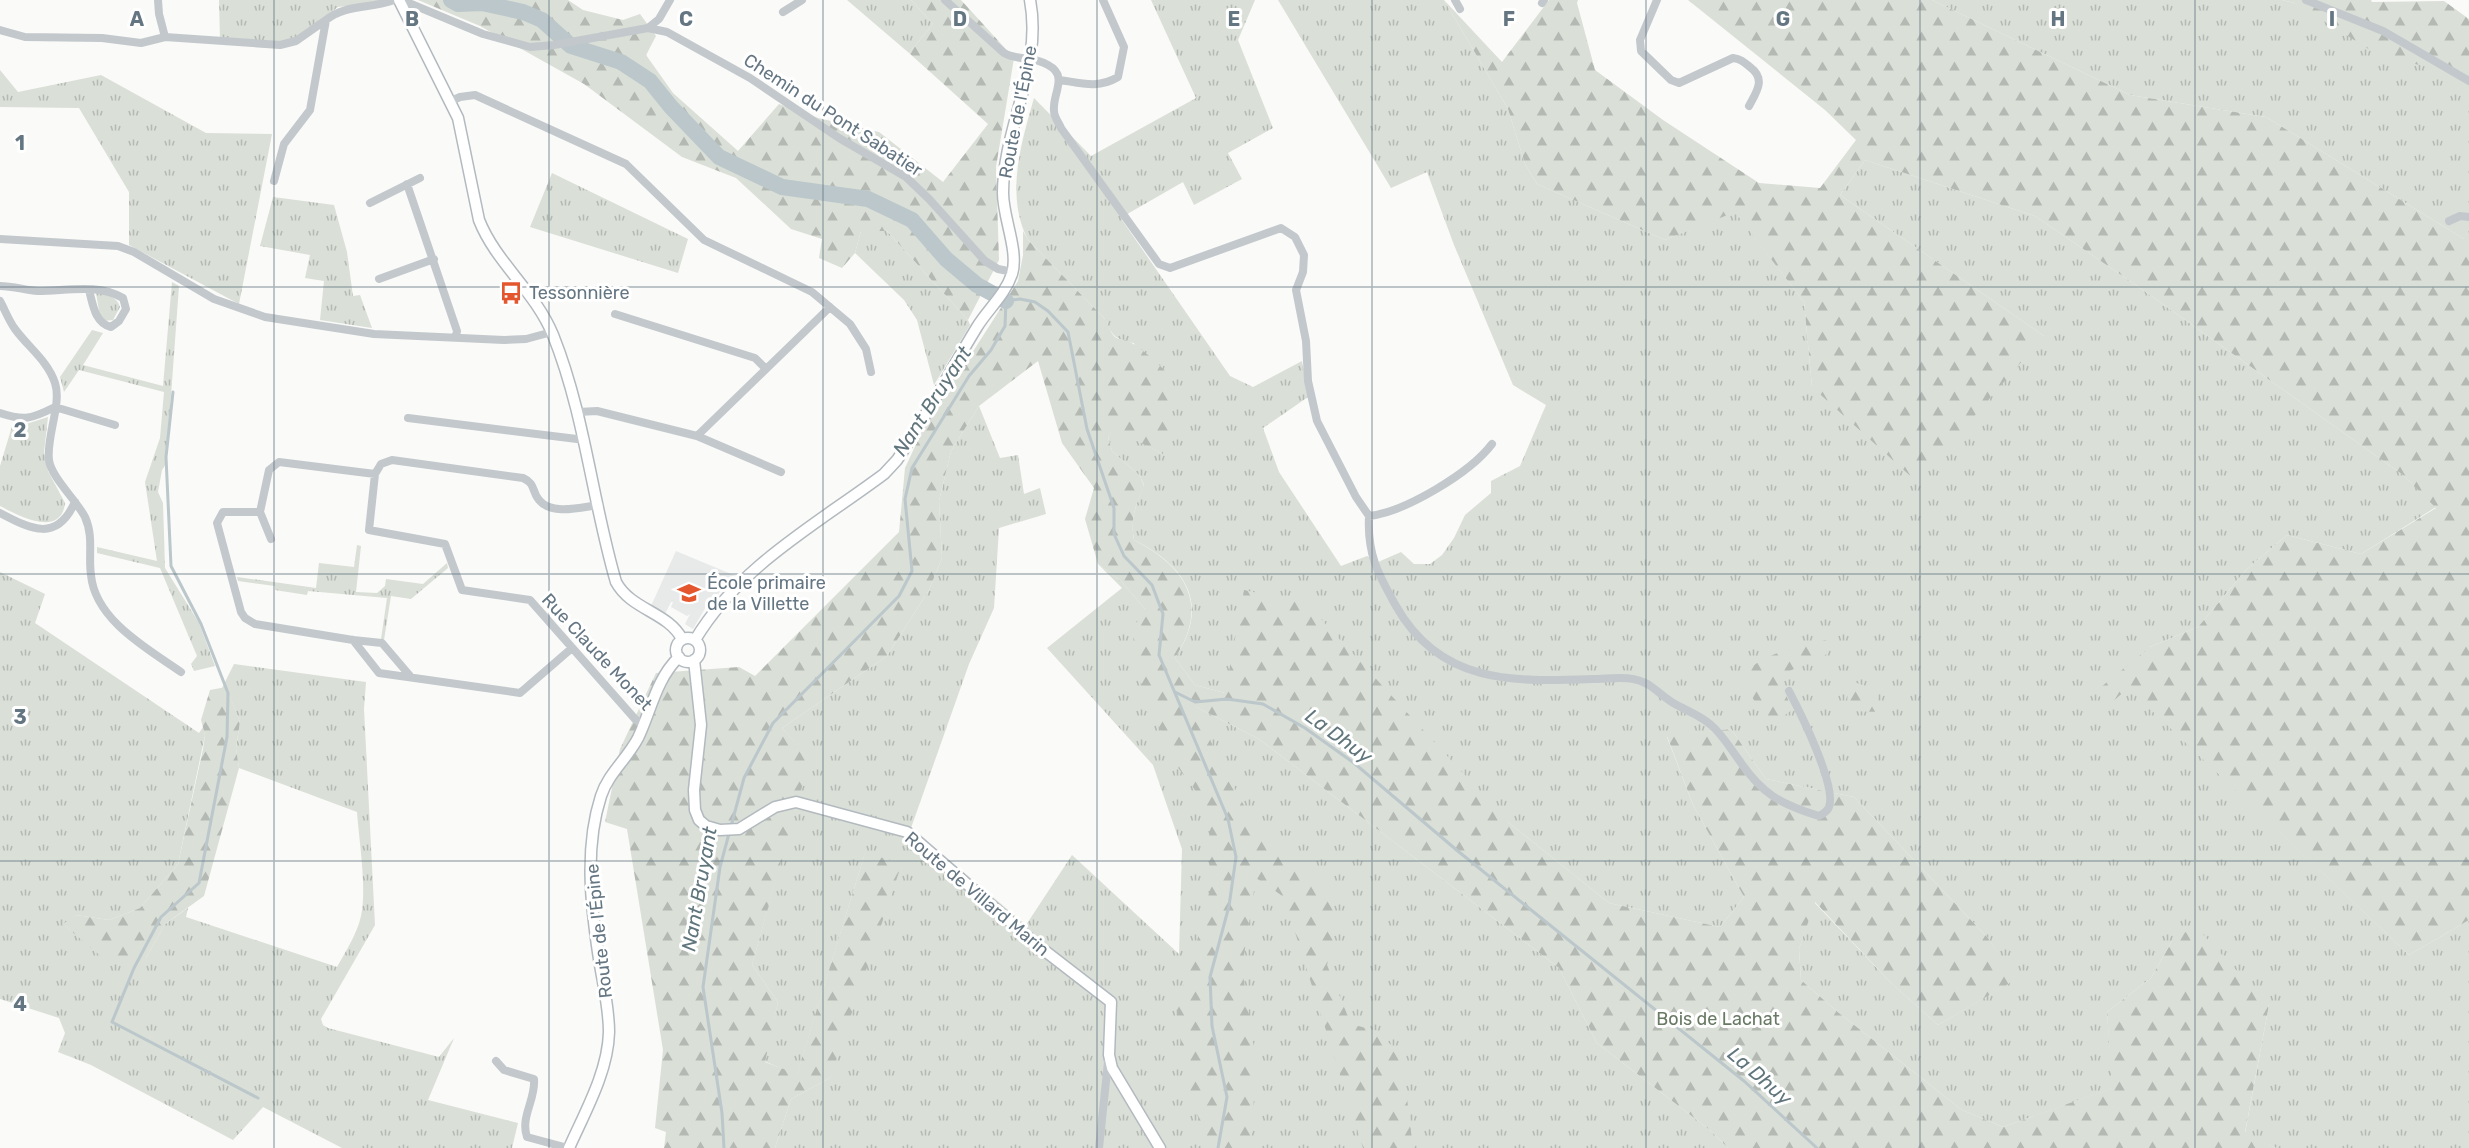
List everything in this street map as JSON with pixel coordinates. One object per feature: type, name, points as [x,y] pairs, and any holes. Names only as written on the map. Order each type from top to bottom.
[{"type":"street","points":[[158,0],[165,37]]},
{"type":"street","points":[[0,30],[25,37],[102,38],[141,43],[165,37],[280,45],[296,41],[341,10],[398,2],[409,3],[483,34],[530,47],[573,42],[648,27],[659,19],[670,0]]},
{"type":"street","points":[[783,12],[802,0]]},
{"type":"street","points":[[945,0],[1012,58],[1032,59],[1051,66],[1060,80],[1053,112],[1061,128],[1159,264],[1170,268],[1281,228],[1295,237],[1304,255],[1303,273],[1296,290],[1306,341],[1308,381],[1317,421],[1356,497],[1369,516],[1368,541],[1372,559],[1387,590],[1407,626],[1432,652],[1451,663],[1506,680],[1621,677],[1648,684],[1674,704],[1711,725],[1755,781],[1769,795],[1819,816],[1825,813],[1830,806],[1826,777],[1789,691]]},
{"type":"street","name":"Route de l'Épine","points":[[1013,272],[1013,255],[1003,192],[1007,161],[1032,59],[1034,40],[1030,0]]},
{"type":"street","points":[[1060,80],[1093,85],[1107,84],[1118,77],[1124,47],[1103,0]]},
{"type":"street","points":[[1455,0],[1460,9]]},
{"type":"street","points":[[1658,0],[1640,40],[1641,51],[1671,80],[1680,83],[1733,58],[1739,59],[1756,72],[1760,79],[1760,87],[1749,106]]},
{"type":"street","points":[[2306,0],[2384,32],[2469,81]]},
{"type":"street","points":[[398,2],[451,101],[464,135],[480,220],[485,234],[496,254],[533,300],[552,332],[578,412],[610,563],[621,591],[644,610],[672,626],[682,639],[695,640]]},
{"type":"street","points":[[274,181],[284,144],[310,110],[326,20]]},
{"type":"street","name":"Chemin du Pont Sabatier","points":[[648,27],[667,32],[750,78],[839,138],[906,177],[985,261],[998,269],[1013,272]]},
{"type":"street","points":[[451,101],[460,96],[475,95],[626,164],[697,235],[812,292],[830,307],[850,324],[866,349],[871,372]]},
{"type":"street","points":[[370,203],[420,178]]},
{"type":"street","points":[[407,184],[434,259],[457,331],[456,336]]},
{"type":"street","points":[[2449,221],[2460,216],[2469,217]]},
{"type":"street","points":[[0,239],[118,246],[134,252],[214,299],[265,317],[374,334],[504,340],[526,339],[552,332]]},
{"type":"street","points":[[379,279],[434,259]]},
{"type":"street","points":[[695,640],[716,607],[748,574],[884,474],[897,460],[1013,272]]},
{"type":"street","points":[[0,286],[36,291],[98,289],[114,293],[123,298],[126,309],[119,321],[111,327],[104,325],[97,317],[89,290]]},
{"type":"street","points":[[0,301],[14,328],[50,370],[57,386],[49,461],[68,494],[85,517],[92,549],[90,574],[100,603],[126,634],[181,672]]},
{"type":"street","points":[[697,436],[830,307]]},
{"type":"street","points":[[615,314],[755,358],[766,369]]},
{"type":"street","points":[[0,413],[20,419],[38,416],[55,407],[115,424]]},
{"type":"street","points":[[578,412],[597,411],[697,436],[781,472]]},
{"type":"street","points":[[408,417],[585,440]]},
{"type":"street","points":[[1369,516],[1383,514],[1446,484],[1484,455],[1492,444]]},
{"type":"street","points":[[271,539],[260,512],[269,470],[279,462],[375,474],[381,465],[392,460],[523,478],[531,482],[539,500],[547,506],[572,509],[599,505]]},
{"type":"street","name":"Rue Claude Monet","points":[[375,474],[369,530],[445,544],[462,591],[530,600],[635,719],[644,725]]},
{"type":"street","points":[[0,513],[23,525],[44,530],[55,528],[65,520],[75,502]]},
{"type":"street","points":[[260,512],[223,512],[217,524],[241,612],[245,618],[255,624],[382,643],[411,677]]},
{"type":"street","name":"Route de l'Épine","points":[[569,1148],[598,1080],[609,1033],[609,1016],[599,961],[591,878],[597,810],[604,787],[632,748],[663,679],[679,657],[676,648],[682,639]]},
{"type":"street","points":[[353,640],[379,673],[520,693],[572,648]]},
{"type":"street","points":[[679,657],[686,661],[694,660],[700,650],[695,640]]},
{"type":"street","name":"Route de Villard Marin","points":[[694,660],[701,725],[694,790],[695,810],[699,820],[706,826],[720,830],[739,830],[775,807],[796,802],[907,832],[1036,944],[1111,1002],[1109,1055],[1099,1148]]},
{"type":"street","name":"Route de Villard Marin","points":[[1109,1055],[1112,1068],[1160,1148]]},
{"type":"street","points":[[496,1061],[504,1070],[534,1079],[535,1086],[524,1127],[527,1137],[569,1148]]},
{"type":"shaded area","name":"École primaire de la Villette","points":[[676,551],[736,576],[707,605],[693,629],[685,624],[690,614],[687,616],[671,607],[673,602],[665,614],[651,606]]},
{"type":"green space","points":[[219,0],[379,0],[374,3],[338,7],[296,38],[278,44],[220,39]]},
{"type":"green space","points":[[418,0],[568,0],[583,10],[623,20],[640,14],[656,36],[646,55],[673,93],[738,151],[779,104],[818,118],[879,132],[943,182],[988,124],[909,53],[933,24],[911,0],[961,0],[1014,58],[996,167],[999,260],[968,320],[887,231],[861,231],[855,253],[842,268],[819,258],[822,239],[791,229],[736,178],[682,157],[584,84],[480,26]]},
{"type":"green space","points":[[847,0],[911,0],[933,24],[909,53]]},
{"type":"green space","points":[[1151,0],[1255,0],[1238,40],[1273,128],[1228,153],[1242,179],[1194,205],[1183,182],[1129,213],[1122,220],[1230,376],[1253,387],[1302,361],[1308,397],[1263,428],[1279,472],[1341,566],[1367,556],[1378,562],[1401,552],[1414,564],[1430,564],[1442,555],[1454,538],[1465,515],[1491,493],[1491,481],[1520,466],[1546,405],[1513,385],[1454,245],[1427,172],[1391,188],[1278,0],[1444,0],[1508,109],[1525,164],[1537,184],[1665,240],[1735,211],[1804,302],[1812,387],[2044,336],[1840,195],[1865,160],[2035,216],[2403,475],[2436,507],[2361,554],[2287,535],[2246,570],[2198,627],[2150,647],[2128,687],[2409,955],[2469,920],[2469,1148],[2276,1148],[2245,1133],[2269,1005],[2172,941],[2151,978],[2107,1012],[2113,1088],[2003,1127],[1962,1110],[1839,1013],[1801,980],[1799,949],[1814,902],[1891,983],[1938,1025],[2014,980],[1988,938],[1854,797],[1766,779],[1731,729],[1667,737],[1693,805],[1744,897],[1720,927],[1609,903],[1508,822],[1225,693],[1195,685],[1175,658],[1186,638],[1191,620],[1192,604],[1188,588],[1167,562],[1134,540],[1134,512],[1144,485],[1140,476],[1112,451],[1108,437],[1113,428],[1163,454],[1134,343],[1116,336],[1110,330],[1106,320],[1028,240],[1017,205],[1016,187],[1020,151],[1034,98],[1091,156],[1196,98]]},
{"type":"green space","points":[[1444,0],[1502,62],[1549,0],[1578,0],[1595,70],[1663,120],[1759,183],[1820,188],[1856,140],[1825,110],[1688,0],[1932,0],[2130,95],[2266,117],[2464,239],[2469,239],[2469,920],[2409,955],[2128,688],[2109,705],[2095,692],[2150,647],[2198,627],[2246,570],[2287,535],[2361,554],[2436,508],[2403,475],[2035,216],[1865,160],[1840,195],[2044,336],[1917,482],[1812,387],[1804,302],[1735,212],[1665,240],[1537,184],[1525,164],[1508,109]]},
{"type":"green space","points":[[1932,0],[2282,0],[2295,3],[2469,77],[2469,239],[2464,239],[2266,117],[2130,95]]},
{"type":"green space","points":[[2282,0],[2444,1],[2469,19],[2469,77],[2378,55],[2295,3]]},
{"type":"green space","points":[[0,70],[18,92],[101,75],[206,133],[272,134],[239,304],[129,245],[129,192],[79,108],[0,107]]},
{"type":"green space","points":[[552,173],[688,239],[678,273],[530,227]]},
{"type":"green space","points":[[273,197],[334,205],[347,252],[353,296],[360,295],[372,328],[320,320],[324,281],[305,278],[310,255],[260,246]]},
{"type":"green space","points":[[861,231],[887,231],[968,320],[970,325],[934,385],[917,320],[904,300],[855,253]]},
{"type":"green space","name":"Bois de Lachat","points":[[1023,231],[1028,240],[1106,320],[1115,337],[1138,347],[1169,376],[1173,405],[1163,454],[1113,429],[1108,437],[1112,451],[1140,476],[1144,486],[1134,512],[1134,540],[1167,562],[1179,575],[1187,589],[1191,604],[1191,621],[1175,658],[1195,685],[1225,693],[1244,590],[1307,604],[1508,822],[1609,903],[1720,927],[1744,897],[1693,805],[1667,736],[1731,729],[1766,779],[1854,797],[1988,938],[2015,980],[1938,1025],[1891,983],[1815,902],[1799,949],[1801,980],[1839,1013],[1962,1110],[2003,1127],[2112,1088],[2107,1012],[2151,978],[2172,941],[2195,926],[2269,1005],[2245,1132],[2276,1148],[1728,1148],[1711,1131],[1597,1043],[1559,968],[1259,739],[1196,707],[1219,760],[1252,820],[1333,896],[1334,936],[1327,965],[1351,1024],[1377,1031],[1402,1056],[1413,1148],[1363,1148],[1284,897],[1256,878],[1242,968],[1256,1062],[1251,1148],[1202,1148],[1205,1140],[1183,1068],[1177,1005],[1193,957],[1212,881],[1208,852],[1211,818],[1195,790],[1173,761],[1139,678],[1132,630],[1145,609],[1121,581],[1098,564],[1085,519],[1094,488],[1062,443],[1038,361],[979,406],[951,451],[939,501],[942,558],[929,590],[887,656],[782,728],[810,758],[752,965],[778,1002],[765,1062],[797,1074],[865,853],[902,863],[830,1078],[791,1099],[775,1148],[664,1148],[666,1132],[655,1128],[663,1050],[627,829],[605,822],[620,749],[656,673],[739,667],[755,676],[899,532],[905,468],[937,399],[965,364],[1018,281],[1023,255]]},
{"type":"green space","points":[[172,282],[179,286],[166,464],[162,470],[158,492],[163,503],[165,568],[199,623],[215,666],[194,671],[191,664],[197,656],[160,568],[97,553],[97,547],[157,561],[145,482],[160,438],[164,392],[79,370],[64,392],[60,377],[92,330],[103,333],[83,365],[163,386]]},
{"type":"green space","points":[[96,293],[111,296],[119,303],[120,307],[113,320],[104,321],[100,316]]},
{"type":"green space","points":[[979,406],[1000,458],[1018,455],[1024,494],[1040,488],[1046,514],[999,528],[994,608],[969,664],[911,828],[1026,925],[1072,855],[1179,954],[1182,849],[1153,765],[1047,648],[1122,588],[1098,564],[1121,581],[1145,609],[1139,678],[1259,739],[1559,968],[1597,1043],[1711,1131],[1728,1148],[775,1148],[791,1099],[830,1078],[865,853],[797,1075],[764,1061],[778,1002],[752,965],[809,758],[782,728],[887,656],[929,590],[942,558],[939,501],[951,451]]},
{"type":"green space","points":[[48,417],[44,452],[48,471],[65,503],[62,514],[56,520],[47,522],[27,518],[0,506],[0,466],[13,423],[26,424]]},
{"type":"green space","points":[[357,545],[361,546],[356,592],[377,593],[385,586],[386,579],[423,584],[447,563],[448,568],[411,599],[391,596],[384,640],[381,639],[387,598],[308,591],[307,595],[275,590],[275,586],[238,581],[237,577],[316,588],[319,563],[354,567]]},
{"type":"green space","points":[[0,572],[45,594],[35,623],[199,733],[203,727],[205,735],[178,864],[140,908],[109,920],[76,915],[64,925],[87,943],[146,958],[165,924],[188,908],[186,917],[337,967],[357,929],[363,905],[357,812],[239,768],[236,748],[240,722],[226,688],[222,688],[234,664],[366,682],[364,709],[375,925],[321,1019],[323,1025],[328,1028],[439,1057],[454,1038],[428,1100],[518,1123],[512,1148],[342,1148],[263,1107],[233,1140],[91,1065],[58,1052],[65,1033],[59,1018],[0,999]]},
{"type":"green space","points":[[1826,640],[1827,654],[1785,673],[1783,687],[1792,710],[1782,717],[1762,716],[1742,677],[1758,662],[1780,652]]},
{"type":"green space","points":[[1848,680],[1874,689],[1882,712],[1847,711]]},
{"type":"green space","points":[[226,687],[240,722],[236,748],[239,768],[204,896],[165,924],[146,958],[110,964],[63,924],[76,915],[109,920],[140,908],[178,864],[203,749],[205,735],[201,720],[210,690]]},
{"type":"waterway","name":"Nant Bruyant","points":[[451,0],[458,4],[482,3],[523,12],[542,20],[571,46],[621,62],[650,81],[671,107],[719,157],[782,187],[868,199],[912,220],[946,259],[977,285],[1006,301]]},
{"type":"waterway","name":"Nant Bruyant","points":[[724,1148],[722,1113],[703,987],[720,867],[744,778],[773,723],[899,596],[912,571],[905,499],[912,468],[969,376],[991,350],[1005,326],[1006,301],[1020,299],[1035,302],[1048,311],[1068,332],[1087,429],[1114,508],[1114,534],[1124,556],[1152,585],[1163,614],[1159,655],[1228,819],[1236,857],[1229,906],[1210,977],[1212,1026],[1227,1097],[1218,1148]]},
{"type":"waterway","points":[[173,392],[166,457],[171,566],[201,624],[228,693],[227,737],[199,883],[161,917],[134,968],[112,1022],[258,1098]]},
{"type":"waterway","name":"La Dhuy","points":[[1175,692],[1195,702],[1227,699],[1263,704],[1305,728],[1354,763],[1459,852],[1744,1081],[1817,1148]]},
{"type":"place","name":"Tessonnière","points":[[511,293]]},
{"type":"place","name":"École primaire de la Villette","points":[[689,593]]}]
